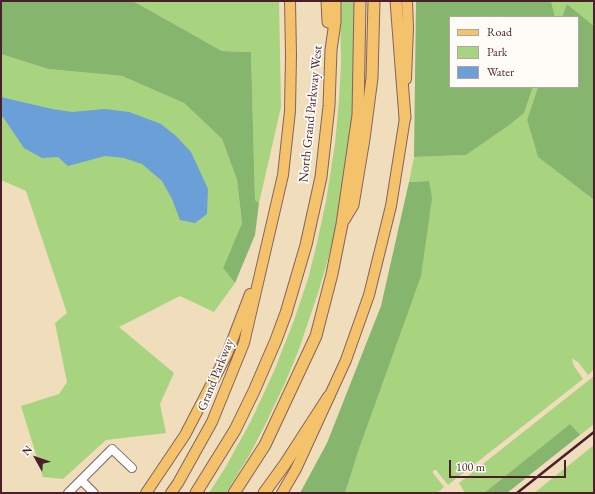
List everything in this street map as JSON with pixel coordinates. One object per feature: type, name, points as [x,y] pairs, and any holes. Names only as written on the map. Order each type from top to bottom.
[{"type":"highway","points":[[326,1],[331,50]]},
{"type":"highway","name":"North Grand Parkway West","points":[[196,493],[235,430],[251,398],[286,314],[306,245],[321,177],[329,106],[335,1]]},
{"type":"highway","points":[[234,493],[265,445],[316,336],[332,274],[342,224],[358,115],[360,1]]},
{"type":"highway","points":[[342,224],[354,205],[364,138],[372,78],[374,1]]},
{"type":"highway","points":[[396,1],[405,118]]},
{"type":"highway","points":[[264,493],[330,396]]},
{"type":"main road","name":"North Grand Parkway West","points":[[264,259],[283,175],[290,111],[290,1]]},
{"type":"main road","points":[[282,493],[296,469],[346,360],[369,295],[391,206],[405,118],[408,28],[407,1]]},
{"type":"main road","points":[[146,493],[185,435],[227,354],[264,259]]},
{"type":"main road","name":"Grand Parkway","points":[[170,493],[178,483],[212,422],[244,343],[264,259]]},
{"type":"lane","points":[[68,493],[112,449],[132,468]]},
{"type":"lane","points":[[81,480],[94,493]]},
{"type":"green space","points":[[1,1],[133,1],[222,51],[251,52],[255,200],[259,203],[255,235],[235,283],[223,268],[242,223],[237,180],[222,139],[184,103],[122,76],[48,69],[1,54]]},
{"type":"green space","points":[[133,1],[279,1],[281,107],[259,203],[255,200],[251,52],[222,51]]},
{"type":"green space","points":[[340,1],[354,1],[354,86],[352,119],[341,199],[326,266],[298,352],[285,383],[250,454],[226,493],[209,493],[225,468],[251,421],[274,371],[308,279],[326,201],[335,144],[341,63]]},
{"type":"green space","points":[[416,1],[551,1],[555,16],[449,16],[449,88],[533,88],[524,113],[466,155],[414,157]]},
{"type":"green space","points":[[551,1],[590,1],[594,4],[594,26],[567,4],[562,16],[555,16]]},
{"type":"green space","points":[[567,4],[594,26],[594,200],[538,157],[527,120],[538,88],[579,88],[579,16],[562,16]]},
{"type":"green space","points":[[1,54],[48,69],[122,76],[184,103],[222,139],[237,180],[242,223],[223,268],[235,283],[214,312],[180,296],[119,327],[174,373],[160,404],[166,433],[106,440],[63,479],[43,477],[21,406],[59,394],[67,382],[55,323],[67,313],[26,191],[1,180]]},
{"type":"green space","points":[[533,88],[538,88],[527,120],[538,157],[594,200],[594,370],[588,375],[578,362],[573,359],[574,366],[583,379],[448,485],[436,470],[434,470],[433,473],[444,487],[437,493],[345,493],[360,446],[429,181],[409,182],[414,157],[466,155],[524,113]]},
{"type":"green space","points":[[429,181],[432,198],[421,276],[360,446],[345,493],[300,493],[327,443],[381,306],[409,182]]},
{"type":"green space","points":[[594,376],[594,424],[580,435],[569,425],[484,493],[465,493],[459,483]]},
{"type":"green space","points":[[570,424],[580,435],[507,493],[484,493]]},
{"type":"green space","points":[[594,445],[594,493],[534,493]]},
{"type":"water","points":[[1,97],[72,112],[105,109],[129,112],[161,124],[176,136],[191,152],[208,189],[207,214],[195,223],[180,220],[172,199],[162,181],[142,164],[124,158],[105,156],[68,166],[58,157],[42,158],[24,148],[3,117],[1,117]]},
{"type":"railway","points":[[517,493],[594,432]]}]
